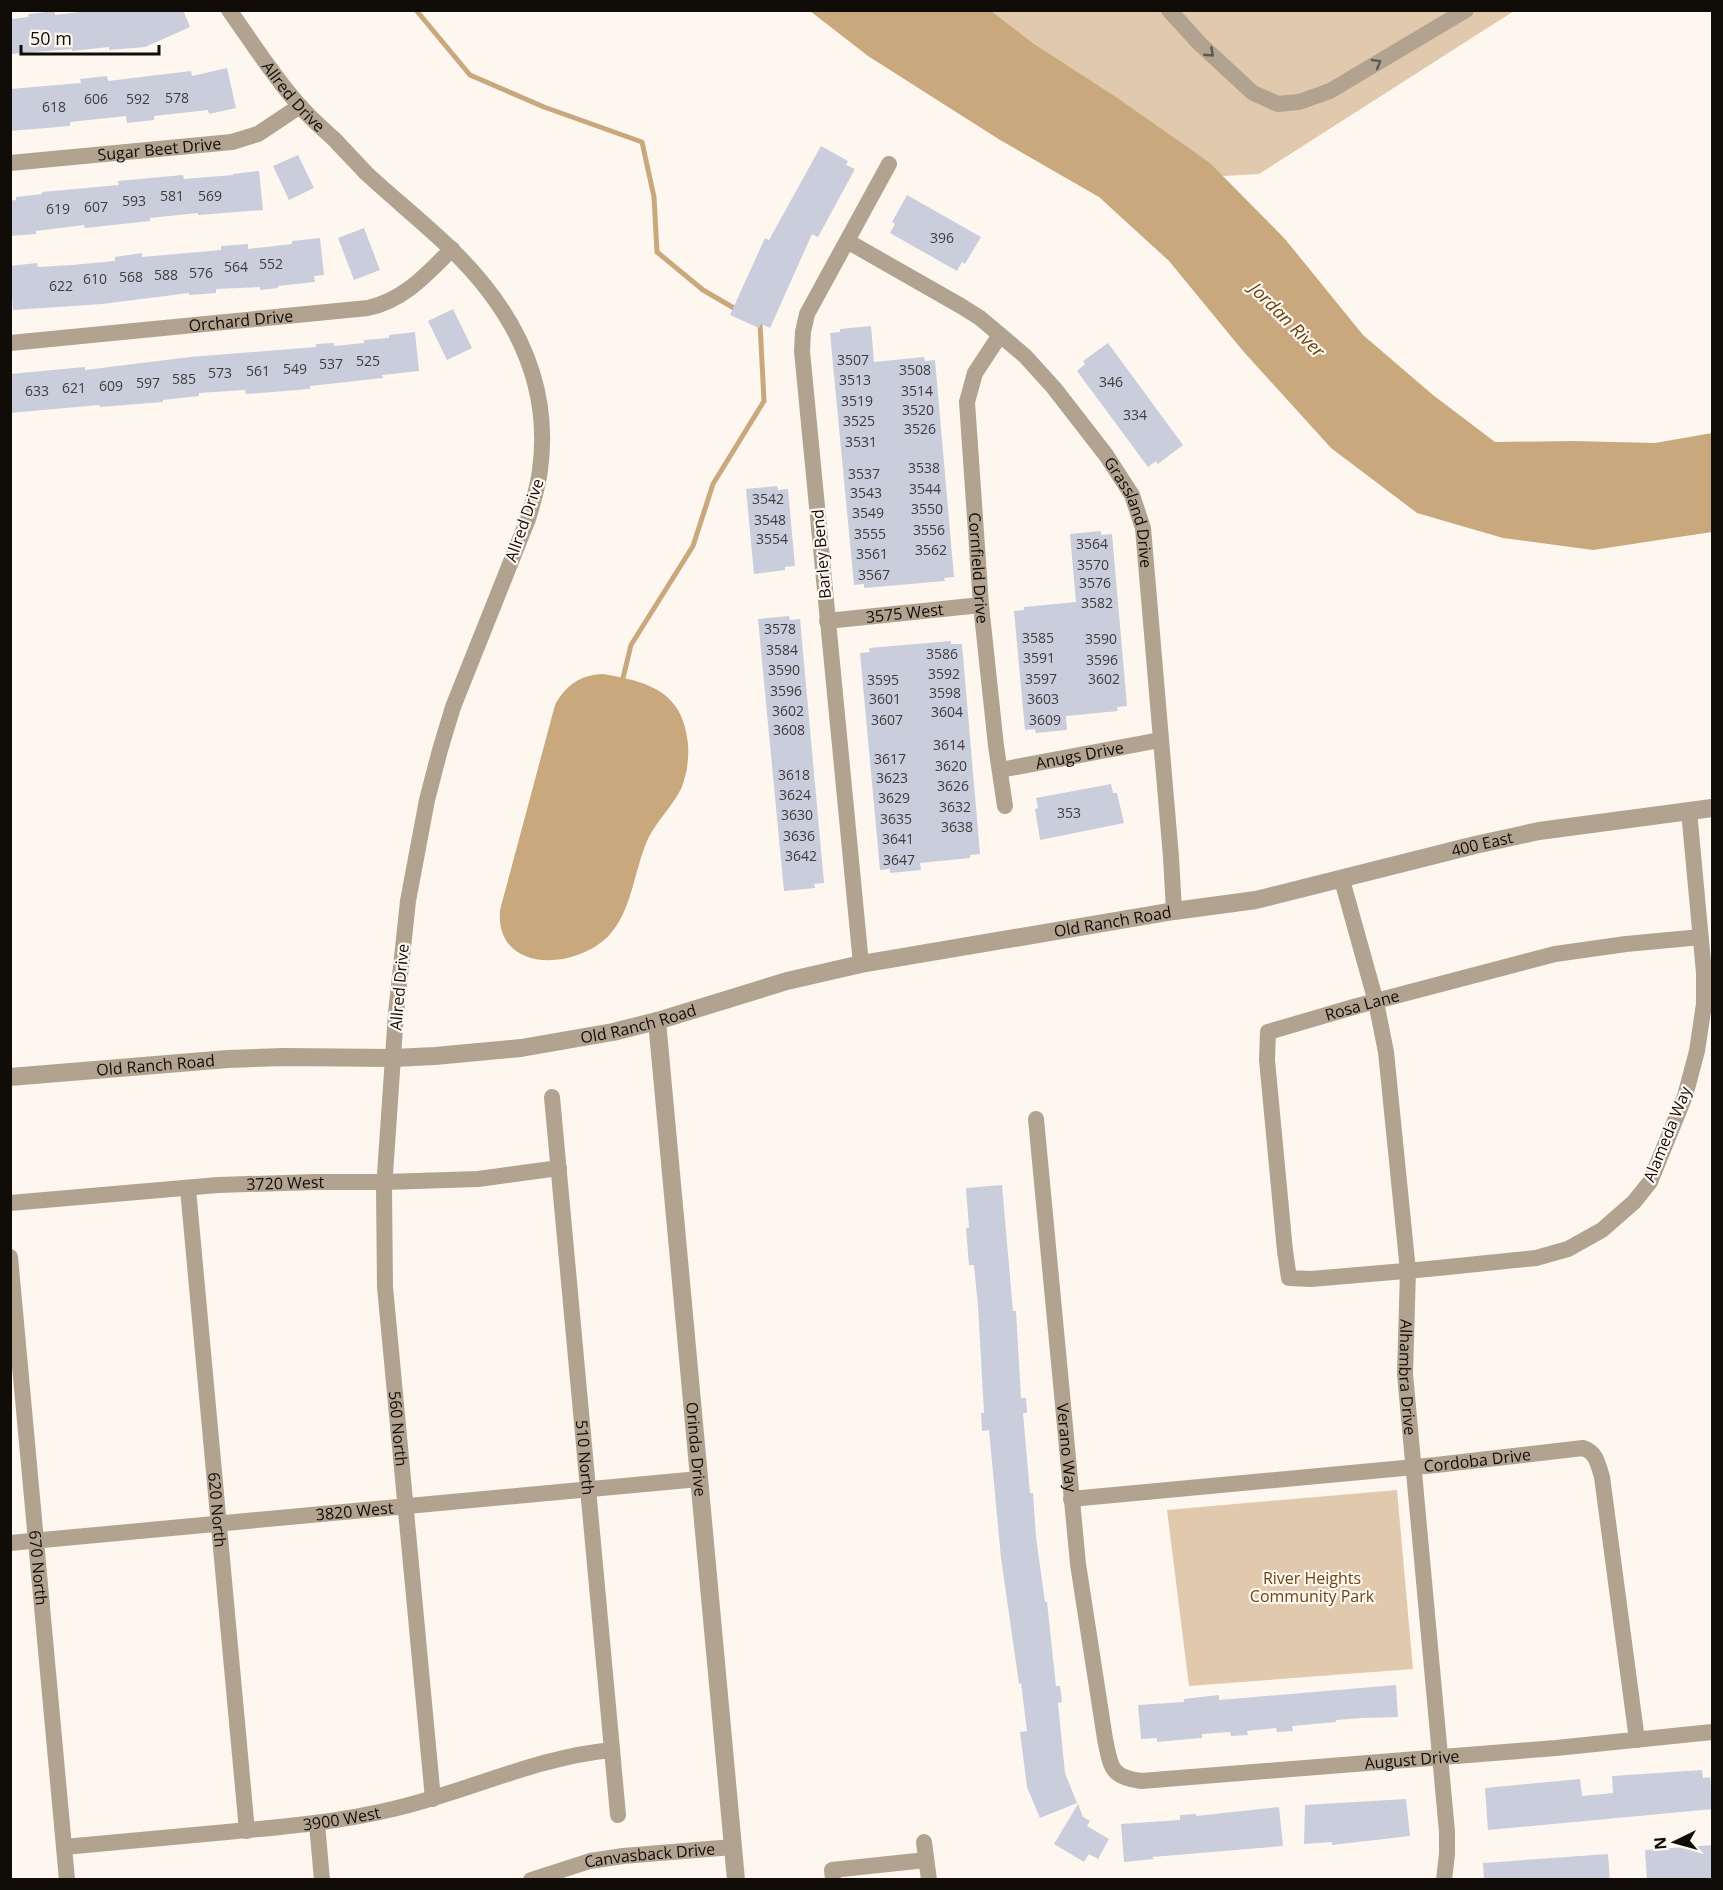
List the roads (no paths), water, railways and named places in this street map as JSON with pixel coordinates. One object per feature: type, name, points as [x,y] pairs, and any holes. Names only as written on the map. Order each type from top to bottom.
[{"type":"street","name":"Allred Drive","points":[[229,10],[300,106],[365,172],[452,249],[492,294],[506,314],[522,345],[535,378],[540,401],[543,448],[540,472],[528,519],[453,707],[433,775],[408,901],[393,1058]]},
{"type":"street","points":[[1169,10],[1200,44],[1253,93],[1278,104],[1299,102],[1330,91],[1466,10]]},
{"type":"street","name":"Sugar Beet Drive","points":[[10,163],[232,142],[258,134],[300,106]]},
{"type":"street","name":"Barley Bend","points":[[861,964],[802,351],[807,314],[889,164]]},
{"type":"street","name":"Grassland Drive","points":[[847,241],[980,318],[1025,356],[1054,388],[1106,455],[1132,495],[1143,528],[1174,911]]},
{"type":"street","name":"Orchard Drive","points":[[10,343],[368,308],[392,301],[414,287],[452,249]]},
{"type":"street","name":"Cornfield Drive","points":[[1000,335],[975,373],[967,402],[981,605],[1005,806]]},
{"type":"street","name":"3575 West","points":[[827,621],[981,605]]},
{"type":"street","name":"Anugs Drive","points":[[999,770],[1161,740]]},
{"type":"street","name":"400 East","points":[[1256,900],[1539,831],[1713,808]]},
{"type":"street","name":"Alameda Way","points":[[1289,1278],[1311,1279],[1536,1258],[1568,1249],[1602,1230],[1634,1202],[1650,1182],[1685,1096],[1704,1004],[1701,936],[1689,811]]},
{"type":"street","name":"Alhambra Drive","points":[[1341,880],[1376,1002],[1386,1052],[1408,1271],[1404,1344],[1405,1374],[1447,1832],[1444,1880]]},
{"type":"street","name":"Old Ranch Road","points":[[10,1077],[228,1059],[393,1058],[521,1048],[578,1039],[657,1021],[787,981],[861,964],[1174,911],[1256,900]]},
{"type":"street","name":"Rosa Lane","points":[[1289,1278],[1267,1060],[1268,1032],[1556,954],[1701,936]]},
{"type":"street","name":"Orinda Drive","points":[[657,1021],[736,1880]]},
{"type":"street","name":"560 North","points":[[393,1058],[385,1182],[386,1287],[433,1798]]},
{"type":"street","name":"510 North","points":[[552,1097],[618,1815]]},
{"type":"street","name":"Verano Way","points":[[1036,1119],[1078,1564],[1105,1739],[1115,1772]]},
{"type":"street","name":"3720 West","points":[[10,1203],[218,1185],[478,1179],[559,1168]]},
{"type":"street","name":"620 North","points":[[188,1189],[247,1830]]},
{"type":"street","name":"670 North","points":[[10,1257],[67,1880]]},
{"type":"street","name":"Cordoba Drive","points":[[1071,1499],[1413,1467],[1583,1448],[1591,1451],[1597,1459],[1602,1477],[1637,1740]]},
{"type":"street","name":"3820 West","points":[[10,1543],[699,1479]]},
{"type":"street","name":"August Drive","points":[[1115,1772],[1125,1779],[1141,1781],[1713,1732]]},
{"type":"street","name":"3900 West","points":[[64,1847],[317,1824],[394,1809],[571,1756],[612,1750]]},
{"type":"street","points":[[317,1824],[322,1880]]},
{"type":"street","points":[[924,1842],[929,1880]]},
{"type":"street","name":"Canvasback Drive","points":[[531,1880],[601,1859],[733,1847]]},
{"type":"street","points":[[833,1875],[926,1860]]},
{"type":"water","name":"Jordan River","points":[[810,11],[991,11],[1034,44],[1116,97],[1210,163],[1285,239],[1363,335],[1433,395],[1495,442],[1655,443],[1712,433],[1712,532],[1593,550],[1503,538],[1417,513],[1331,448],[1243,351],[1169,261],[1099,197],[1000,140],[868,56]]},
{"type":"water","points":[[603,674],[649,686],[661,692],[671,701],[685,726],[688,744],[686,773],[677,796],[648,838],[630,897],[612,932],[603,941],[571,957],[554,960],[536,959],[521,954],[509,945],[502,930],[500,910],[555,705],[574,682],[587,676]]},
{"type":"waterway","points":[[416,10],[470,75],[544,107],[642,142],[654,197],[657,252],[703,290],[739,311]]},
{"type":"waterway","points":[[623,678],[631,645],[693,546],[713,484],[764,401],[760,323],[758,322]]},
{"type":"park label","name":"River Heights Community Park","points":[[1312,1587]]}]
